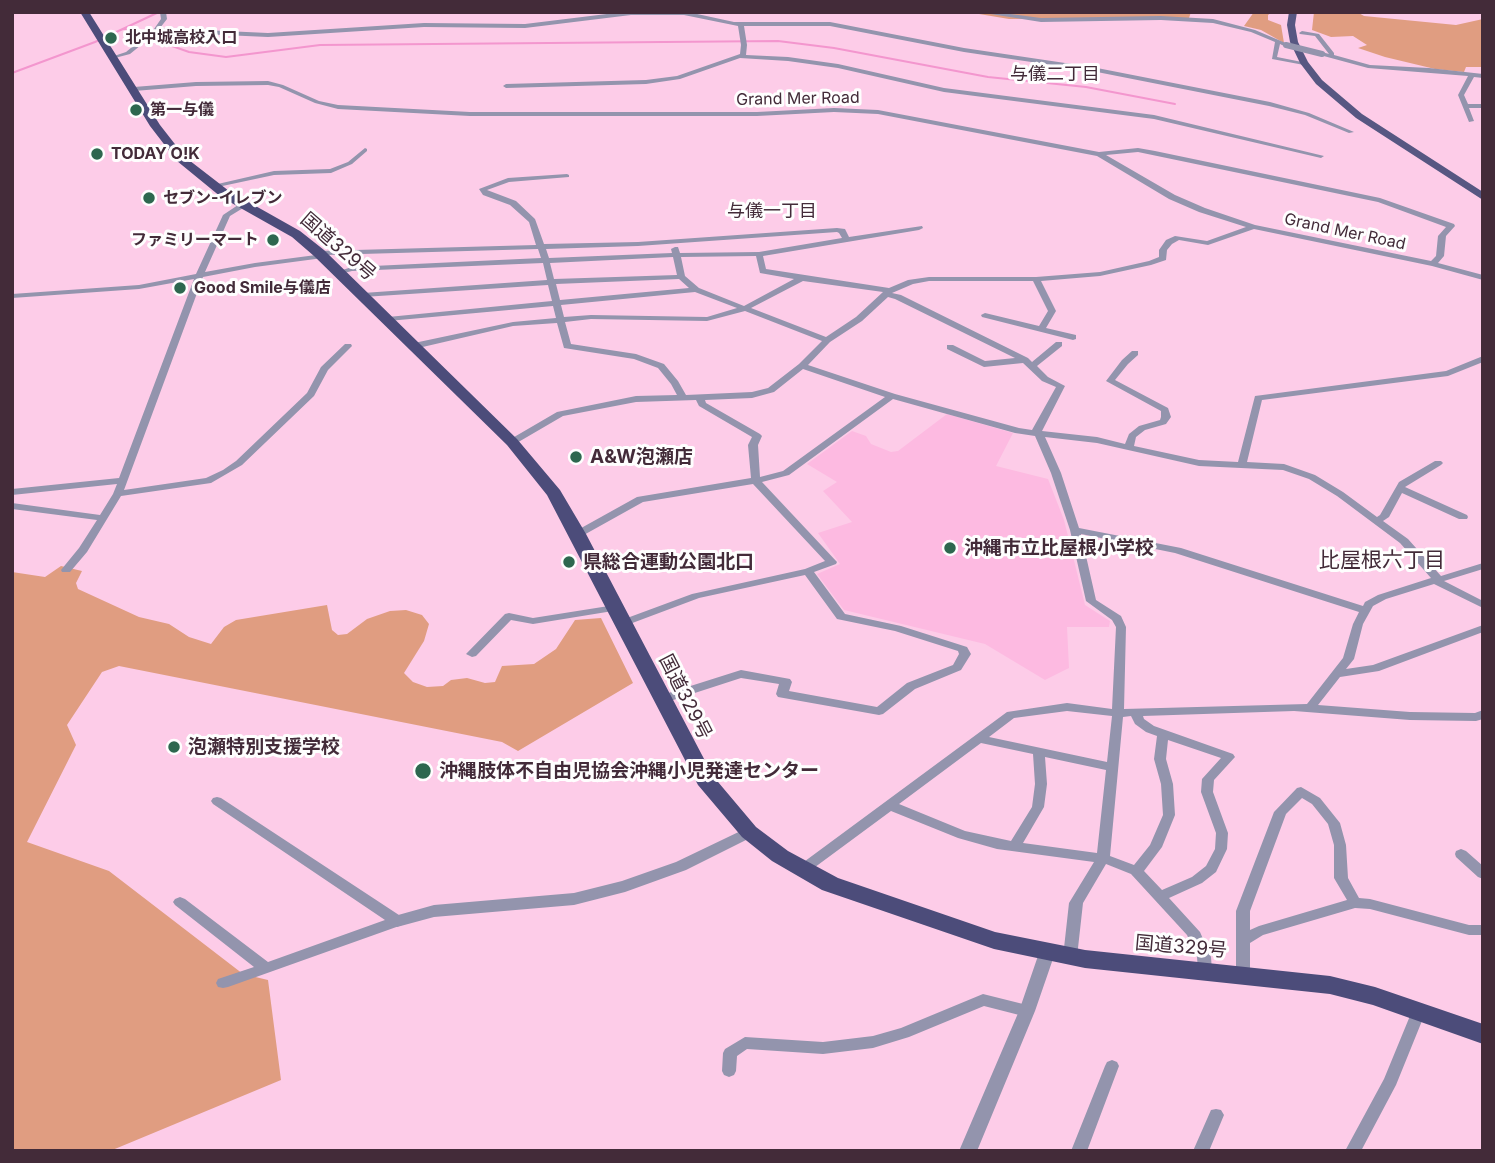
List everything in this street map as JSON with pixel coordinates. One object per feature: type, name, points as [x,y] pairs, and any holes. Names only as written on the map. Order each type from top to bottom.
[{"type":"highway","name":"国道329号","points":[[88,13],[113,58],[171,148],[213,186],[296,234],[321,254],[512,442],[554,493],[578,534],[705,780],[749,832],[802,870],[830,884],[948,926],[1070,957],[1330,985],[1419,1011],[1483,1034]]},
{"type":"main road","points":[[1298,13],[1308,54],[1318,69],[1345,97],[1483,197]]},
{"type":"main road","points":[[1298,13],[1292,32],[1305,65],[1335,97],[1483,187]]},
{"type":"street","points":[[113,58],[128,53],[156,30],[164,19],[163,12]]},
{"type":"street","points":[[981,12],[1041,20],[1213,20],[1253,31],[1277,43],[1370,68],[1483,76]]},
{"type":"street","points":[[156,30],[268,34],[424,25],[525,26],[631,13],[684,13],[741,24],[830,24],[964,50],[1092,69],[1270,104],[1298,111],[1351,132]]},
{"type":"street","points":[[741,24],[743,56]]},
{"type":"street","points":[[1301,29],[1317,35],[1331,56]]},
{"type":"street","points":[[1277,43],[1274,58],[1305,65]]},
{"type":"street","points":[[506,86],[666,80],[697,73],[731,58],[743,56],[823,63],[944,90],[1154,117],[1321,156]]},
{"type":"street","points":[[1471,121],[1461,94],[1472,75]]},
{"type":"street","name":"Grand Mer Road","points":[[134,89],[197,84],[268,83],[338,107],[470,114],[743,114],[852,110],[911,118],[1099,154],[1172,197],[1253,227],[1433,264],[1483,278]]},
{"type":"street","points":[[1466,106],[1483,106]]},
{"type":"street","points":[[213,186],[274,173],[331,171],[350,163],[365,150]]},
{"type":"street","points":[[1099,154],[1146,152],[1380,200],[1451,226],[1442,236],[1440,256],[1433,264]]},
{"type":"street","points":[[567,176],[508,180],[483,188],[486,194],[513,203],[532,221],[546,261],[567,346],[636,357],[661,366],[682,397]]},
{"type":"street","points":[[66,570],[118,494],[200,274],[226,215],[244,205]]},
{"type":"street","points":[[512,442],[560,414],[636,399],[752,395],[771,390],[802,366],[827,340],[859,319],[888,293],[911,282],[929,279],[1036,279],[1100,274],[1152,263],[1163,258],[1163,250],[1169,242],[1178,238],[1208,243],[1253,227]]},
{"type":"street","points":[[340,272],[352,269],[675,255],[759,254],[919,228]]},
{"type":"street","points":[[12,296],[139,287],[321,254],[674,242],[837,230],[842,231],[847,240]]},
{"type":"street","points":[[674,242],[681,277],[696,290],[827,340]]},
{"type":"street","points":[[759,254],[763,271],[898,297],[1029,362],[1045,379],[1061,386],[1037,430],[1056,473],[1075,530],[1091,601],[1116,618],[1121,627],[1118,713],[1102,858],[1076,903],[1070,957]]},
{"type":"street","points":[[363,295],[681,277]]},
{"type":"street","points":[[414,346],[474,331],[562,319],[706,319],[744,309],[802,278]]},
{"type":"street","points":[[1036,279],[1052,311],[1041,329]]},
{"type":"street","points":[[388,319],[696,290]]},
{"type":"street","points":[[985,315],[1073,337]]},
{"type":"street","points":[[950,347],[984,364],[1029,362],[1059,344]]},
{"type":"street","points":[[118,494],[208,481],[226,472],[312,394],[324,369],[348,346]]},
{"type":"street","points":[[1129,447],[1132,436],[1142,428],[1163,422],[1166,417],[1165,410],[1110,381],[1119,368],[1136,354]]},
{"type":"street","points":[[1241,463],[1258,398],[1448,373],[1483,359]]},
{"type":"street","points":[[802,366],[892,396],[1018,431],[1085,438],[1199,463],[1284,467],[1312,477],[1376,521],[1404,541],[1436,579],[1483,605]]},
{"type":"street","points":[[578,534],[640,499],[756,481],[786,473],[892,396]]},
{"type":"street","points":[[472,654],[509,616],[533,621],[619,616],[808,572],[832,562],[756,481],[753,445],[757,436],[702,404],[700,398]]},
{"type":"street","points":[[1376,521],[1384,517],[1399,488],[1438,463]]},
{"type":"street","points":[[12,492],[123,480]]},
{"type":"street","points":[[1399,488],[1463,517]]},
{"type":"street","points":[[12,506],[104,518]]},
{"type":"street","points":[[1075,530],[1177,550],[1366,610]]},
{"type":"street","points":[[1309,709],[1348,659],[1369,604],[1436,579],[1483,566]]},
{"type":"street","points":[[663,699],[741,674],[786,682],[782,694],[879,711],[911,686],[957,667],[965,654],[963,649],[897,628],[841,617],[808,572]]},
{"type":"street","points":[[1337,674],[1375,668],[1483,628]]},
{"type":"street","points":[[802,870],[1011,715],[1067,707],[1118,713],[1309,709],[1410,716],[1483,715]]},
{"type":"street","points":[[1136,713],[1139,722],[1163,734],[1211,748],[1229,757],[1208,779],[1207,792],[1222,833],[1222,849],[1211,869],[1197,880],[1162,896]]},
{"type":"street","points":[[1136,871],[1156,847],[1169,815],[1167,785],[1160,759],[1163,734]]},
{"type":"street","points":[[979,739],[1039,754],[1076,758],[1113,767]]},
{"type":"street","points":[[1015,846],[1038,807],[1041,784],[1039,754]]},
{"type":"street","points":[[1243,974],[1243,911],[1280,812],[1301,791],[1316,801],[1334,823],[1340,845],[1341,878],[1354,903]]},
{"type":"street","points":[[217,801],[397,921]]},
{"type":"street","points":[[890,805],[962,835],[1015,846],[1102,858],[1136,871],[1194,932],[1204,957],[1205,971]]},
{"type":"street","points":[[223,983],[397,921],[435,911],[478,905],[574,899],[625,886],[681,866],[749,832]]},
{"type":"street","points":[[1461,854],[1483,874]]},
{"type":"street","points":[[180,902],[266,968]]},
{"type":"street","points":[[1243,941],[1259,931],[1354,903],[1370,904],[1469,930],[1483,930]]},
{"type":"street","points":[[968,1151],[1027,1011],[1047,953]]},
{"type":"street","points":[[729,1071],[730,1053],[745,1043],[823,1048],[873,1042],[904,1034],[983,1000],[1027,1011]]},
{"type":"street","points":[[1353,1151],[1391,1081],[1419,1011]]},
{"type":"street","points":[[1079,1151],[1112,1066]]},
{"type":"street","points":[[1201,1151],[1216,1115]]},
{"type":"shaded area","points":[[967,12],[1191,12],[1189,18],[1009,19]]},
{"type":"shaded area","points":[[1254,12],[1272,12],[1268,15],[1268,20],[1281,25],[1284,43],[1261,30],[1244,26]]},
{"type":"shaded area","points":[[1314,12],[1357,12],[1364,16],[1456,25],[1483,19],[1483,67],[1466,67],[1464,72],[1435,69],[1385,57],[1358,48],[1367,45],[1353,36],[1331,37],[1312,30]]},
{"type":"shaded area","name":"沖縄市立比屋根小学校","points":[[947,414],[1013,433],[996,466],[1048,479],[1064,520],[1085,605],[1110,621],[1109,627],[1067,627],[1069,668],[1045,680],[985,644],[844,610],[817,574],[840,564],[818,533],[852,522],[823,491],[837,482],[807,464],[852,431],[866,436],[871,444],[891,452],[898,451]]},
{"type":"shaded area","points":[[61,566],[82,571],[76,583],[78,589],[139,617],[169,624],[189,637],[211,644],[224,627],[236,620],[327,605],[332,630],[338,635],[347,634],[367,619],[390,611],[406,610],[422,615],[429,624],[424,641],[404,673],[413,682],[427,687],[443,686],[451,680],[467,678],[485,683],[495,682],[502,666],[534,664],[556,649],[575,620],[601,618],[633,683],[518,751],[502,742],[119,666],[102,672],[67,725],[76,745],[27,842],[109,871],[243,974],[268,980],[281,1080],[110,1151],[12,1151],[12,572],[45,577]]},
{"type":"waterway","points":[[12,73],[95,42],[159,12]]},
{"type":"waterway","points":[[124,29],[189,52],[226,57],[320,45],[778,41],[834,48],[988,77],[1086,87],[1175,104]]},
{"type":"place","name":"北中城高校入口","points":[[111,38]]},
{"type":"place","name":"第一与儀","points":[[136,110]]},
{"type":"place","name":"TODAY O!K","points":[[97,154]]},
{"type":"place","name":"セブン-イレブン","points":[[149,198]]},
{"type":"place","name":"ファミリーマート","points":[[273,240]]},
{"type":"place","name":"Good Smile与儀店","points":[[180,288]]},
{"type":"place","name":"A&W泡瀬店","points":[[576,457]]},
{"type":"place","name":"沖縄市立比屋根小学校","points":[[950,548]]},
{"type":"place","name":"県総合運動公園北口","points":[[569,562]]},
{"type":"place","name":"泡瀬特別支援学校","points":[[174,747]]},
{"type":"place","name":"沖縄肢体不自由児協会沖縄小児発達センター","points":[[423,771]]},
{"type":"district","name":"与儀二丁目","points":[[1055,75]]},
{"type":"district","name":"与儀一丁目","points":[[772,212]]},
{"type":"district","name":"比屋根六丁目","points":[[1382,561]]}]
